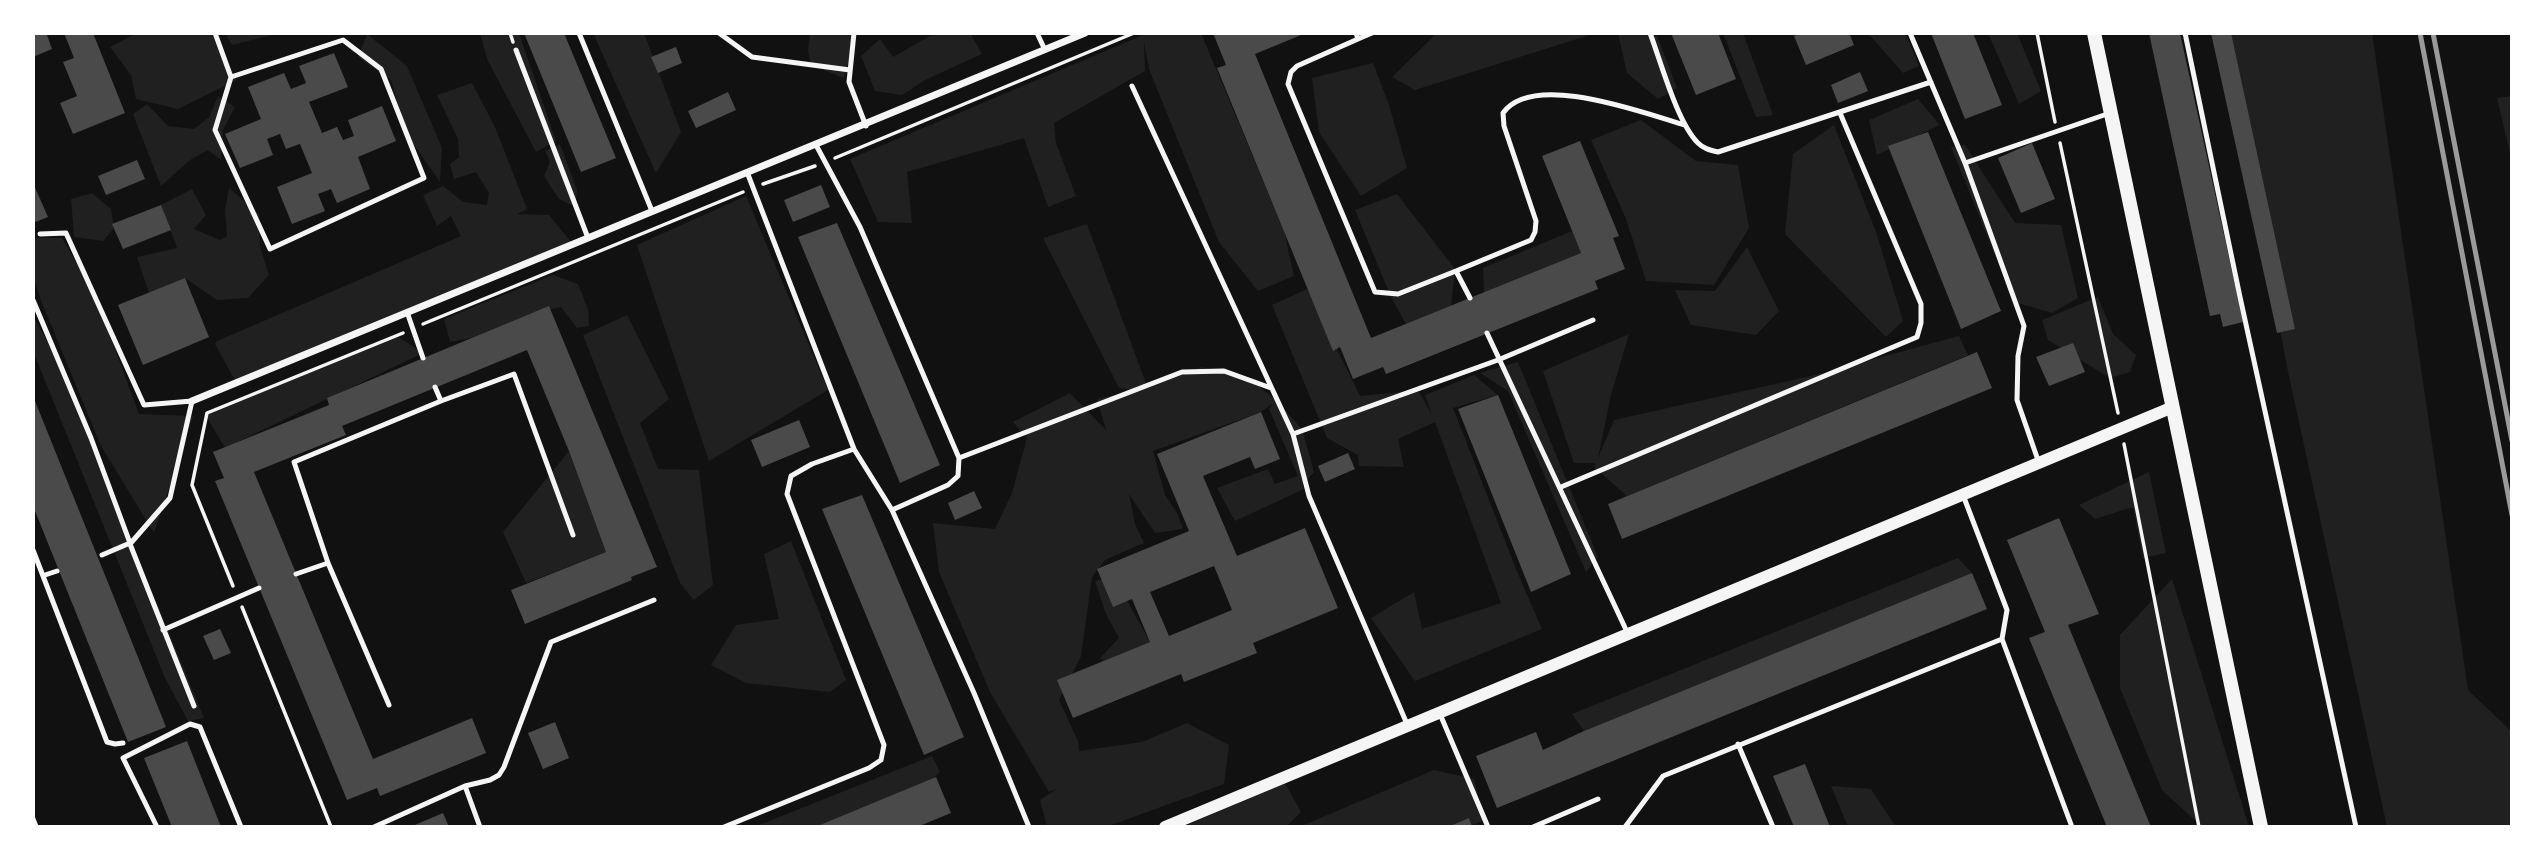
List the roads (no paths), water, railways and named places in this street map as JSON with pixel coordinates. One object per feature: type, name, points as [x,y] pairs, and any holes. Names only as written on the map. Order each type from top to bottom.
[{"type":"main road","points":[[2094,33],[2261,827]]},
{"type":"street","points":[[192,401],[747,172],[866,126],[1085,33]]},
{"type":"street","points":[[1165,827],[2173,407]]},
{"type":"lane","points":[[215,33],[231,77],[215,130],[270,249],[424,178],[381,69],[343,40],[231,77]]},
{"type":"lane","points":[[579,33],[652,211]]},
{"type":"lane","points":[[719,33],[752,57],[850,70]]},
{"type":"lane","points":[[855,33],[849,82],[866,126]]},
{"type":"lane","points":[[1038,33],[1045,50]]},
{"type":"lane","points":[[1373,33],[1357,36],[1297,66],[1291,72],[1288,83],[1375,292],[1398,294],[1531,240],[1536,221],[1504,126],[1503,113],[1510,103],[1537,95],[1573,95],[1685,125]]},
{"type":"lane","points":[[1650,33],[1685,125],[1697,142],[1706,149],[1718,152],[1931,82]]},
{"type":"lane","points":[[1910,33],[1965,163],[2024,326],[2018,356],[2017,400],[2039,463]]},
{"type":"lane","points":[[2185,33],[2356,827]]},
{"type":"lane","points":[[516,50],[588,238]]},
{"type":"lane","points":[[1132,86],[1293,434],[1309,496],[1407,726]]},
{"type":"lane","points":[[1561,488],[1917,337],[1921,323],[1921,304],[1840,113]]},
{"type":"lane","points":[[1965,163],[2110,113]]},
{"type":"lane","points":[[816,145],[860,227],[959,458],[958,476],[948,485],[892,510]]},
{"type":"lane","points":[[747,172],[854,449],[892,510],[974,693],[1029,827]]},
{"type":"lane","points":[[40,234],[66,233],[144,405],[192,401],[170,498],[130,544],[194,706]]},
{"type":"lane","points":[[1456,271],[1470,298]]},
{"type":"lane","points":[[33,300],[91,438],[130,543],[102,555]]},
{"type":"lane","points":[[407,312],[424,358]]},
{"type":"lane","points":[[1293,434],[1498,360],[1594,320]]},
{"type":"lane","points":[[1487,333],[1628,634]]},
{"type":"lane","points":[[959,458],[1182,372],[1224,371],[1271,388]]},
{"type":"lane","points":[[388,705],[328,563],[294,462],[514,374],[572,535]]},
{"type":"lane","points":[[435,387],[441,401]]},
{"type":"lane","points":[[724,827],[869,768],[881,760],[884,745],[787,494],[791,476],[812,464],[854,449]]},
{"type":"lane","points":[[1962,495],[2007,610],[2002,639],[2072,827]]},
{"type":"lane","points":[[33,550],[45,575],[107,742],[123,743]]},
{"type":"lane","points":[[296,574],[328,563]]},
{"type":"lane","points":[[45,575],[57,571]]},
{"type":"lane","points":[[163,630],[259,588]]},
{"type":"lane","points":[[373,826],[465,786],[499,775],[505,767],[551,642],[654,600]]},
{"type":"lane","points":[[1625,827],[1663,776],[2002,639]]},
{"type":"lane","points":[[1440,712],[1488,827]]},
{"type":"lane","points":[[157,827],[123,758],[190,724],[200,727],[242,827]]},
{"type":"lane","points":[[1738,744],[1773,827]]},
{"type":"lane","points":[[465,786],[480,827]]},
{"type":"lane","points":[[1533,827],[1598,799]]},
{"type":"railway","points":[[2420,33],[2512,515]]},
{"type":"railway","points":[[2433,33],[2512,441]]}]
